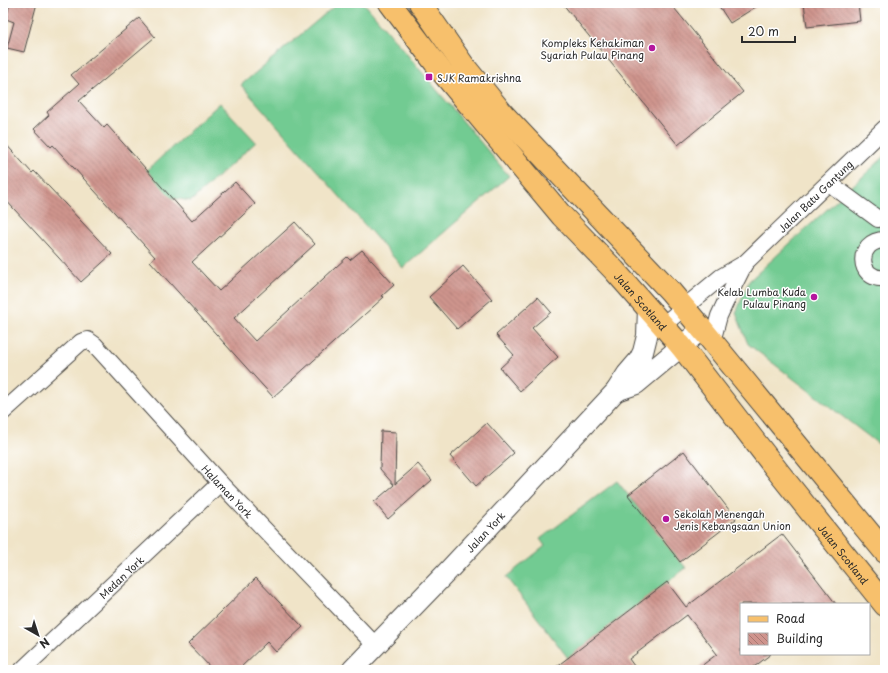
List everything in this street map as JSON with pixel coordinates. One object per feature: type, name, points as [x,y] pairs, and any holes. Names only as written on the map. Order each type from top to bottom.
[{"type":"main road","name":"Jalan Scotland","points":[[390,3],[442,72],[538,188],[682,346],[780,474],[885,604]]},
{"type":"main road","points":[[420,3],[464,66],[503,114],[685,307],[885,552]]},
{"type":"street","name":"Jalan Batu Gantung","points":[[663,325],[721,277],[745,263],[885,128]]},
{"type":"street","points":[[828,182],[882,216],[879,242],[867,247],[864,252],[863,259],[866,271],[876,278],[885,278]]},
{"type":"street","name":"Jalan Batu Gantung","points":[[707,335],[733,290],[745,263]]},
{"type":"street","name":"Jalan York","points":[[352,670],[446,573],[616,392],[643,352],[647,336],[648,308]]},
{"type":"street","name":"Jalan York","points":[[616,392],[636,384],[682,346],[707,335]]},
{"type":"street","name":"Halaman York","points":[[3,412],[81,342],[88,340],[96,345],[220,483],[375,645]]},
{"type":"street","name":"Medan York","points":[[22,670],[220,483]]},
{"type":"green space","points":[[338,3],[364,3],[509,176],[403,268],[241,85]]},
{"type":"green space","points":[[220,103],[256,142],[191,201],[167,197],[144,173]]},
{"type":"green space","name":"Kelab Lumba Kuda Pulau Pinang","points":[[885,156],[885,449],[748,344],[736,313],[749,281]]},
{"type":"green space","points":[[617,481],[686,568],[568,658],[506,577],[545,546],[540,539]]},
{"type":"building","points":[[10,3],[37,3],[24,52],[7,48],[14,22],[6,19]]},
{"type":"building","name":"Kompleks Kehakiman Syariah Pulau Pinang","points":[[562,3],[670,3],[743,92],[678,145]]},
{"type":"building","points":[[717,3],[762,3],[730,23]]},
{"type":"building","points":[[804,3],[858,3],[860,21],[807,27]]},
{"type":"building","points":[[139,18],[155,37],[79,101],[104,128],[107,125],[192,221],[235,182],[255,204],[192,262],[219,291],[295,222],[315,244],[234,318],[255,341],[347,257],[350,260],[362,250],[394,285],[382,296],[384,297],[273,397],[150,261],[155,257],[53,145],[51,147],[34,129],[49,115],[47,112],[79,84],[71,75]]},
{"type":"building","points":[[3,141],[32,173],[34,171],[112,254],[81,282],[3,197]]},
{"type":"building","points":[[463,266],[492,299],[457,329],[429,297]]},
{"type":"building","points":[[538,297],[551,312],[532,328],[558,357],[520,391],[500,368],[514,355],[496,335]]},
{"type":"building","points":[[487,423],[514,453],[476,486],[450,456]]},
{"type":"building","points":[[381,431],[396,432],[395,484],[418,464],[432,480],[388,519],[374,502],[394,485],[380,469]]},
{"type":"building","points":[[684,451],[736,519],[680,562],[628,495]]},
{"type":"building","points":[[782,534],[835,603],[740,603],[740,655],[770,655],[750,670],[696,670],[717,654],[687,615],[629,659],[637,670],[552,670],[667,582],[686,607]]},
{"type":"building","points":[[256,578],[303,627],[276,652],[267,642],[238,670],[213,670],[188,644]]},
{"type":"place","name":"Kompleks Kehakiman Syariah Pulau Pinang","points":[[652,48]]},
{"type":"place","name":"SJK Ramakrishna","points":[[429,77]]},
{"type":"place","name":"Kelab Lumba Kuda Pulau Pinang","points":[[814,297]]},
{"type":"place","name":"Sekolah Menengah Jenis Kebangsaan Union","points":[[666,519]]}]
